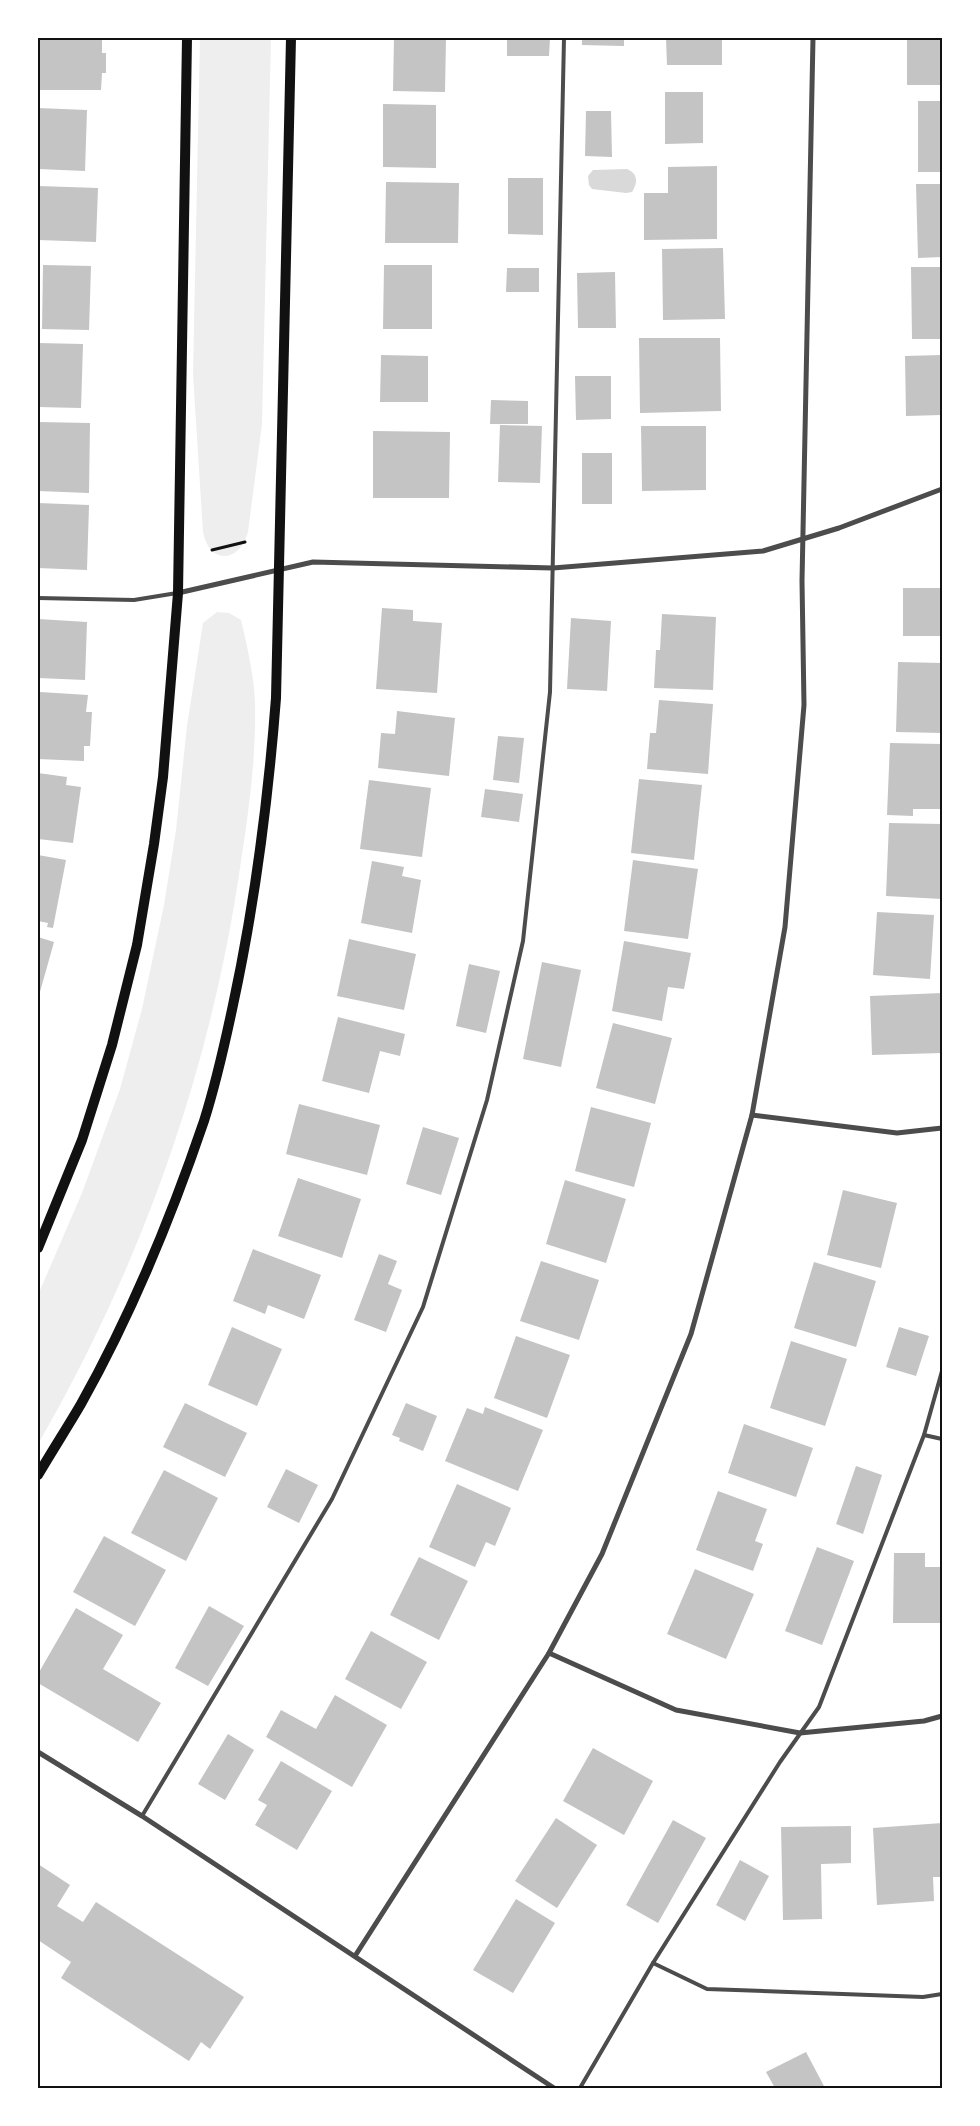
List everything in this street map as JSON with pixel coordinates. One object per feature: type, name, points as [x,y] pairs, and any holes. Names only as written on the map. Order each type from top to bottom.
[{"type":"main road","points":[[38,1248],[82,1140],[112,1045],[137,945],[163,777],[178,593],[187,38]]},
{"type":"main road","points":[[38,1475],[81,1404],[117,1334],[164,1230],[204,1119],[226,1040],[246,948],[270,782],[276,698],[291,38]]},
{"type":"street","points":[[355,1956],[549,1653],[602,1554],[691,1334],[752,1115],[787,908],[804,705],[802,581],[814,38]]},
{"type":"street","points":[[178,593],[313,562],[552,568],[763,551],[839,528],[942,489]]},
{"type":"street","points":[[752,1115],[897,1133],[942,1128]]},
{"type":"street","points":[[549,1653],[676,1710],[800,1733],[924,1721],[942,1716]]},
{"type":"street","points":[[38,1752],[142,1816],[554,2088]]},
{"type":"lane","points":[[142,1816],[332,1499],[424,1307],[487,1100],[523,941],[550,692],[564,38]]},
{"type":"lane","points":[[38,598],[134,600],[178,593]]},
{"type":"lane","points":[[580,2088],[653,1963],[780,1762],[819,1707],[924,1435],[942,1371]]},
{"type":"lane","points":[[924,1435],[942,1439]]},
{"type":"lane","points":[[653,1963],[707,1989],[923,1997],[942,1994]]},
{"type":"path","points":[[212,550],[245,542]]},
{"type":"shaded area","points":[[200,38],[271,38],[262,424],[248,532],[244,543],[238,550],[224,556],[211,550],[203,532],[193,374]]},
{"type":"shaded area","points":[[627,169],[633,173],[636,179],[632,192],[592,189],[589,185],[588,176],[593,170]]},
{"type":"shaded area","points":[[217,612],[229,613],[241,620],[252,674],[255,706],[253,764],[241,861],[228,938],[212,1014],[168,1162],[140,1235],[110,1306],[38,1444],[38,1295],[82,1193],[120,1089],[142,1009],[164,905],[176,830],[187,726],[203,623]]},
{"type":"building","points":[[38,38],[102,38],[102,53],[106,53],[106,73],[102,73],[101,90],[38,90]]},
{"type":"building","points":[[394,38],[446,38],[445,92],[393,91]]},
{"type":"building","points":[[507,38],[550,38],[549,56],[507,56]]},
{"type":"building","points":[[582,38],[624,38],[624,46],[582,45]]},
{"type":"building","points":[[666,38],[722,38],[722,65],[667,65]]},
{"type":"building","points":[[907,38],[942,38],[942,85],[907,85]]},
{"type":"building","points":[[665,92],[703,92],[703,143],[665,144]]},
{"type":"building","points":[[918,101],[942,101],[942,172],[918,172]]},
{"type":"building","points":[[383,104],[436,105],[436,168],[383,167]]},
{"type":"building","points":[[38,108],[87,110],[85,171],[38,169]]},
{"type":"building","points":[[586,111],[611,111],[612,157],[585,156]]},
{"type":"building","points":[[717,166],[717,239],[644,240],[644,193],[668,193],[668,167]]},
{"type":"building","points":[[508,178],[543,178],[543,235],[508,234]]},
{"type":"building","points":[[386,182],[459,183],[458,243],[385,243]]},
{"type":"building","points":[[916,184],[942,184],[942,257],[918,258]]},
{"type":"building","points":[[38,186],[98,188],[96,242],[38,240]]},
{"type":"building","points":[[723,248],[725,319],[663,320],[662,249]]},
{"type":"building","points":[[43,265],[91,266],[89,330],[42,329]]},
{"type":"building","points":[[384,265],[432,265],[432,329],[383,329]]},
{"type":"building","points":[[911,267],[942,267],[942,339],[912,339]]},
{"type":"building","points":[[507,268],[539,268],[539,292],[506,292]]},
{"type":"building","points":[[615,272],[616,328],[578,328],[577,273]]},
{"type":"building","points":[[639,338],[720,338],[721,411],[640,413]]},
{"type":"building","points":[[38,343],[83,344],[81,408],[38,407]]},
{"type":"building","points":[[381,355],[428,356],[428,402],[380,402]]},
{"type":"building","points":[[942,355],[942,415],[906,416],[905,356]]},
{"type":"building","points":[[575,376],[611,376],[611,419],[576,420]]},
{"type":"building","points":[[491,400],[528,401],[528,424],[490,424]]},
{"type":"building","points":[[38,422],[90,423],[89,493],[38,491]]},
{"type":"building","points":[[500,425],[542,426],[540,483],[498,482]]},
{"type":"building","points":[[641,426],[706,426],[706,490],[642,491]]},
{"type":"building","points":[[373,431],[450,432],[449,498],[373,498]]},
{"type":"building","points":[[582,453],[612,453],[612,504],[582,504]]},
{"type":"building","points":[[38,503],[89,505],[87,570],[38,568]]},
{"type":"building","points":[[903,588],[942,588],[942,636],[903,636]]},
{"type":"building","points":[[382,608],[413,610],[413,621],[442,623],[437,693],[376,689]]},
{"type":"building","points":[[662,614],[716,617],[713,690],[654,688],[656,650],[660,650]]},
{"type":"building","points":[[571,618],[611,621],[607,691],[567,689]]},
{"type":"building","points":[[38,619],[87,622],[85,680],[38,678]]},
{"type":"building","points":[[898,662],[942,663],[942,733],[896,732]]},
{"type":"building","points":[[40,692],[88,695],[86,712],[92,712],[90,746],[84,746],[84,761],[38,759]]},
{"type":"building","points":[[659,700],[713,704],[708,774],[647,769],[650,733],[656,733]]},
{"type":"building","points":[[397,711],[455,718],[449,776],[378,768],[381,733],[395,734]]},
{"type":"building","points":[[498,736],[524,738],[519,783],[493,780]]},
{"type":"building","points":[[890,743],[942,744],[942,809],[913,809],[913,816],[887,815]]},
{"type":"building","points":[[38,773],[67,777],[66,785],[81,787],[73,843],[38,839]]},
{"type":"building","points":[[639,779],[702,785],[694,860],[631,853]]},
{"type":"building","points":[[369,780],[431,788],[422,857],[360,849]]},
{"type":"building","points":[[485,789],[523,794],[519,822],[481,817]]},
{"type":"building","points":[[889,823],[942,824],[942,899],[886,896]]},
{"type":"building","points":[[38,855],[66,860],[53,928],[47,927],[48,923],[38,921]]},
{"type":"building","points":[[633,860],[698,869],[688,939],[624,931]]},
{"type":"building","points":[[372,861],[404,867],[402,876],[421,880],[412,933],[361,923]]},
{"type":"building","points":[[877,912],[934,915],[930,979],[873,975]]},
{"type":"building","points":[[38,937],[54,942],[38,999]]},
{"type":"building","points":[[349,939],[416,954],[404,1010],[337,996]]},
{"type":"building","points":[[624,941],[691,953],[684,989],[668,987],[662,1021],[612,1011]]},
{"type":"building","points":[[542,962],[581,970],[561,1067],[523,1059]]},
{"type":"building","points":[[469,964],[500,971],[486,1033],[456,1026]]},
{"type":"building","points":[[942,993],[942,1053],[872,1055],[870,996]]},
{"type":"building","points":[[338,1017],[405,1034],[400,1056],[380,1051],[369,1093],[322,1081]]},
{"type":"building","points":[[613,1023],[672,1038],[655,1104],[596,1088]]},
{"type":"building","points":[[299,1104],[380,1125],[367,1175],[286,1154]]},
{"type":"building","points":[[591,1107],[651,1123],[634,1187],[575,1171]]},
{"type":"building","points":[[423,1127],[459,1138],[441,1195],[406,1184]]},
{"type":"building","points":[[298,1178],[361,1199],[342,1258],[278,1236]]},
{"type":"building","points":[[565,1180],[626,1199],[606,1263],[546,1244]]},
{"type":"building","points":[[843,1190],[897,1203],[881,1268],[827,1255]]},
{"type":"building","points":[[253,1249],[321,1275],[304,1319],[268,1305],[265,1314],[233,1301]]},
{"type":"building","points":[[379,1254],[397,1261],[388,1284],[402,1290],[386,1332],[354,1320]]},
{"type":"building","points":[[541,1261],[599,1280],[579,1340],[520,1321]]},
{"type":"building","points":[[814,1262],[876,1281],[856,1347],[794,1328]]},
{"type":"building","points":[[232,1327],[282,1349],[257,1406],[208,1385]]},
{"type":"building","points":[[899,1327],[929,1336],[916,1376],[886,1367]]},
{"type":"building","points":[[516,1336],[570,1355],[547,1418],[494,1398]]},
{"type":"building","points":[[791,1341],[847,1359],[825,1426],[770,1408]]},
{"type":"building","points":[[185,1403],[247,1433],[225,1477],[163,1447]]},
{"type":"building","points":[[406,1403],[437,1416],[423,1451],[399,1441],[400,1438],[392,1435]]},
{"type":"building","points":[[485,1407],[543,1430],[518,1491],[445,1461],[467,1408],[483,1414]]},
{"type":"building","points":[[744,1424],[813,1448],[796,1497],[728,1473]]},
{"type":"building","points":[[856,1466],[882,1475],[863,1534],[836,1524]]},
{"type":"building","points":[[286,1469],[318,1485],[299,1523],[267,1507]]},
{"type":"building","points":[[164,1470],[218,1498],[186,1561],[131,1533]]},
{"type":"building","points":[[457,1484],[511,1508],[495,1546],[486,1542],[475,1567],[429,1547]]},
{"type":"building","points":[[718,1491],[767,1509],[755,1541],[763,1544],[753,1571],[696,1550]]},
{"type":"building","points":[[104,1536],[166,1570],[135,1626],[73,1592]]},
{"type":"building","points":[[817,1547],[854,1561],[822,1645],[785,1631]]},
{"type":"building","points":[[894,1553],[925,1553],[925,1567],[942,1567],[942,1623],[893,1623]]},
{"type":"building","points":[[419,1557],[468,1581],[439,1640],[390,1615]]},
{"type":"building","points":[[695,1569],[754,1594],[726,1659],[667,1634]]},
{"type":"building","points":[[209,1606],[244,1626],[208,1686],[175,1668]]},
{"type":"building","points":[[76,1608],[123,1635],[103,1669],[161,1703],[138,1742],[38,1683],[38,1674]]},
{"type":"building","points":[[371,1631],[427,1662],[401,1709],[345,1679]]},
{"type":"building","points":[[335,1695],[387,1725],[352,1787],[266,1737],[281,1710],[316,1729]]},
{"type":"building","points":[[228,1734],[254,1750],[225,1800],[198,1784]]},
{"type":"building","points":[[593,1748],[653,1781],[624,1835],[563,1801]]},
{"type":"building","points":[[281,1761],[332,1791],[297,1850],[255,1825],[267,1805],[258,1800]]},
{"type":"building","points":[[556,1818],[597,1845],[557,1908],[515,1881]]},
{"type":"building","points":[[673,1820],[706,1838],[658,1923],[626,1905]]},
{"type":"building","points":[[942,1823],[942,1877],[933,1877],[934,1901],[877,1905],[873,1828]]},
{"type":"building","points":[[851,1826],[851,1863],[821,1864],[822,1919],[783,1920],[781,1827]]},
{"type":"building","points":[[740,1860],[769,1876],[745,1921],[716,1905]]},
{"type":"building","points":[[38,1864],[70,1885],[57,1906],[83,1922],[96,1902],[244,1997],[210,2049],[201,2042],[189,2061],[61,1978],[71,1962],[38,1940]]},
{"type":"building","points":[[516,1899],[555,1923],[513,1993],[473,1970]]},
{"type":"building","points":[[806,2052],[825,2088],[775,2088],[766,2072]]}]
